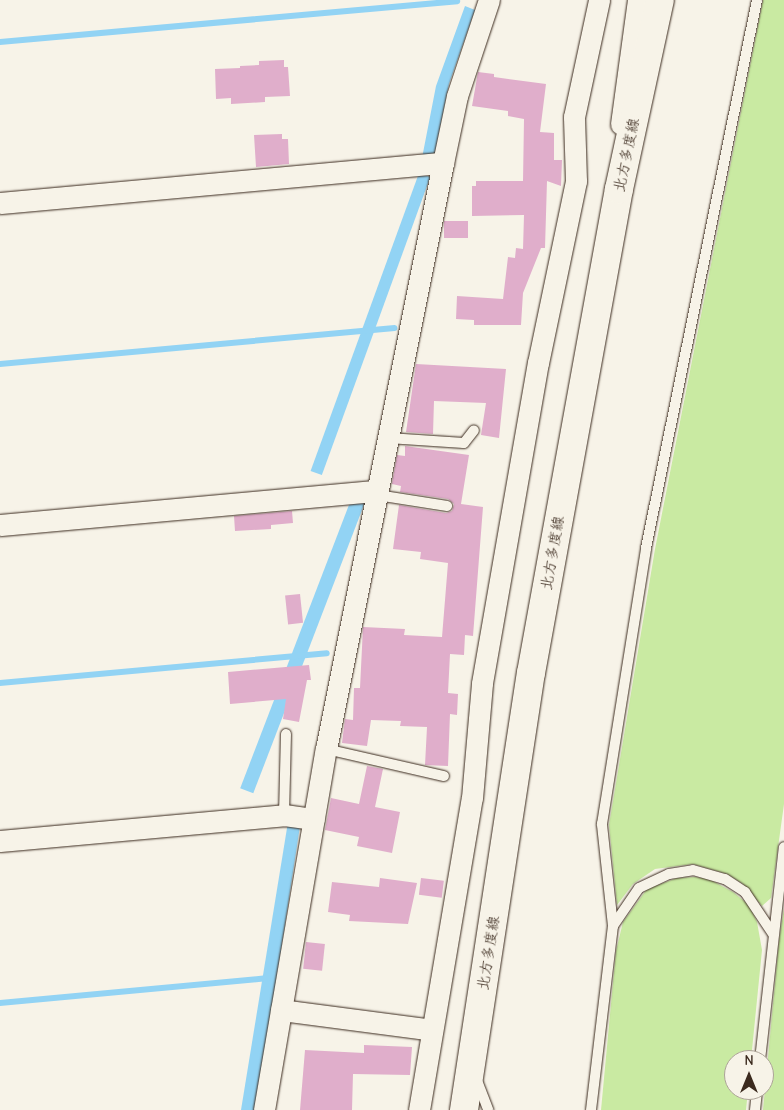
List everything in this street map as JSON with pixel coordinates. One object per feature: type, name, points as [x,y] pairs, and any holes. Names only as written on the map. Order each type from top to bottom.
[{"type":"main road","name":"北方多度線","points":[[464,1110],[531,674],[619,189],[660,0]]},
{"type":"street","points":[[264,1110],[326,749],[443,163],[457,96],[489,0]]},
{"type":"street","points":[[419,1110],[472,798],[482,683],[538,363],[576,181],[574,118],[598,0]]},
{"type":"street","points":[[619,189],[621,124],[638,0]]},
{"type":"street","points":[[0,203],[443,163]]},
{"type":"street","points":[[0,525],[377,493]]},
{"type":"street","points":[[0,841],[284,815],[314,819]]},
{"type":"street","points":[[282,1010],[432,1030]]},
{"type":"lane","points":[[591,1110],[613,926],[602,824],[646,548],[757,0]]},
{"type":"lane","points":[[388,438],[464,443],[474,430]]},
{"type":"lane","points":[[377,493],[447,506]]},
{"type":"lane","points":[[284,815],[286,734]]},
{"type":"lane","points":[[326,749],[444,776]]},
{"type":"lane","points":[[761,1050],[784,847]]},
{"type":"lane","points":[[613,926],[639,888],[669,874],[692,870],[725,879],[745,892],[773,934]]},
{"type":"lane","points":[[472,1066],[488,1110]]},
{"type":"green space","points":[[763,0],[784,0],[784,804],[771,898],[762,906],[743,884],[727,874],[693,864],[655,869],[633,884],[617,905],[609,825],[655,549]]},
{"type":"green space","points":[[695,877],[709,879],[733,892],[749,905],[757,922],[762,950],[752,1050],[724,1050],[724,1100],[747,1100],[746,1110],[601,1110],[616,951],[623,922],[647,889],[677,878]]},
{"type":"green space","points":[[784,908],[784,1110],[763,1110],[764,1100],[774,1100],[774,1050],[769,1050]]},
{"type":"water","points":[[465,6],[475,10],[449,84],[434,158],[422,158],[436,86]]},
{"type":"water","points":[[419,173],[430,177],[322,475],[311,471]]},
{"type":"water","points":[[352,497],[365,502],[253,793],[240,788]]},
{"type":"water","points":[[288,822],[300,826],[257,1110],[241,1110]]},
{"type":"building","points":[[284,60],[284,67],[288,67],[290,96],[265,97],[265,102],[231,104],[231,98],[216,99],[215,69],[259,65],[259,61]]},
{"type":"building","points":[[478,72],[494,74],[494,77],[546,84],[540,132],[554,133],[554,160],[562,160],[561,186],[547,181],[545,248],[541,248],[523,293],[521,325],[474,325],[474,320],[456,319],[457,296],[503,299],[508,257],[515,258],[516,248],[523,249],[524,215],[472,216],[472,186],[476,186],[476,181],[523,181],[524,119],[508,116],[508,111],[472,106]]},
{"type":"building","points":[[282,134],[282,139],[288,139],[289,164],[256,167],[254,135]]},
{"type":"building","points":[[444,221],[468,221],[468,238],[444,238]]},
{"type":"building","points":[[416,364],[506,369],[499,438],[481,435],[486,403],[434,401],[433,434],[406,432]]},
{"type":"building","points":[[405,446],[469,455],[461,504],[483,507],[473,636],[465,635],[464,655],[450,654],[448,693],[458,694],[457,715],[450,714],[448,766],[425,765],[427,727],[400,726],[401,721],[371,720],[367,746],[342,743],[345,719],[353,720],[354,688],[360,688],[363,627],[405,629],[404,635],[442,637],[448,563],[420,559],[421,552],[393,549],[399,505],[446,513],[452,511],[454,504],[448,499],[400,492],[401,486],[392,484],[397,455],[405,456]]},
{"type":"building","points":[[292,511],[293,523],[271,525],[271,529],[235,531],[234,516]]},
{"type":"building","points":[[300,594],[303,623],[288,624],[285,596]]},
{"type":"building","points":[[309,665],[311,680],[307,680],[299,722],[283,719],[286,699],[230,704],[228,672]]},
{"type":"building","points":[[367,766],[383,769],[375,807],[400,812],[392,853],[357,846],[359,837],[325,830],[331,798],[359,804]]},
{"type":"building","points":[[380,878],[417,883],[408,924],[349,921],[350,915],[328,912],[332,882],[379,887]]},
{"type":"building","points":[[421,878],[444,881],[442,898],[419,895]]},
{"type":"building","points":[[306,942],[325,944],[322,971],[303,969]]},
{"type":"building","points":[[364,1045],[412,1047],[410,1075],[353,1074],[352,1110],[300,1110],[305,1050],[364,1053]]},
{"type":"waterway","points":[[0,42],[457,1]]},
{"type":"waterway","points":[[0,364],[394,328]]},
{"type":"waterway","points":[[0,683],[327,653]]},
{"type":"waterway","points":[[0,1003],[268,978]]}]
